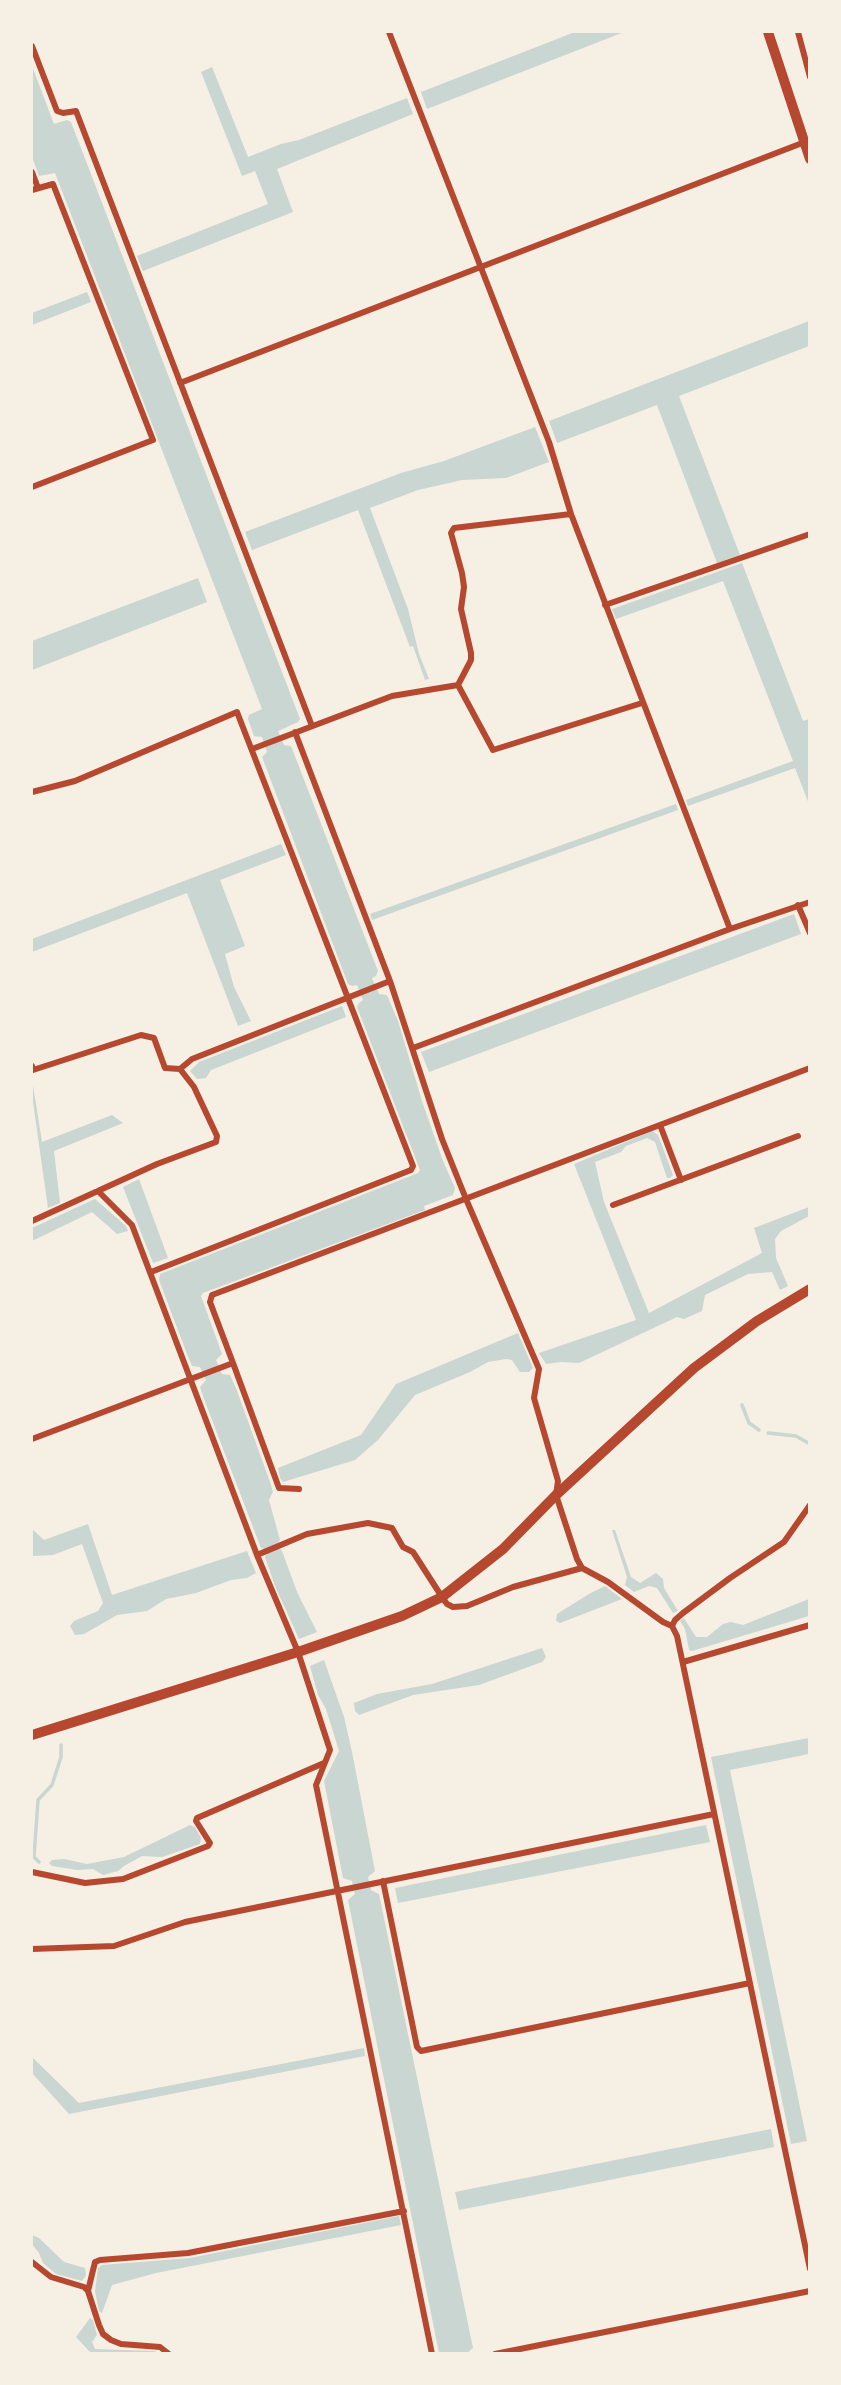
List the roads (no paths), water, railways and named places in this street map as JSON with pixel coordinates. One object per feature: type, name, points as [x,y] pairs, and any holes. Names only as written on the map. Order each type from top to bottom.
[{"type":"highway","points":[[768,32],[810,159]]},
{"type":"highway","points":[[32,1735],[298,1653],[402,1616],[442,1597],[503,1549],[556,1495],[694,1368],[757,1321],[810,1289]]},
{"type":"street","points":[[389,32],[549,442],[571,514],[730,929]]},
{"type":"street","points":[[798,32],[810,77]]},
{"type":"street","points":[[32,46],[57,111],[75,111],[312,726]]},
{"type":"street","points":[[180,383],[806,141]]},
{"type":"street","points":[[32,172],[35,189],[53,184],[153,440],[32,487]]},
{"type":"street","points":[[458,685],[471,660],[471,653],[461,609],[464,587],[451,533],[454,528],[571,514]]},
{"type":"street","points":[[605,605],[810,534]]},
{"type":"street","points":[[252,749],[392,696],[458,685]]},
{"type":"street","points":[[458,685],[493,750],[642,703]]},
{"type":"street","points":[[32,792],[75,780],[237,712],[413,1166],[411,1170],[151,1272]]},
{"type":"street","points":[[295,732],[390,981],[442,1139],[539,1369],[534,1398],[558,1481],[556,1495],[577,1559],[582,1568],[608,1582],[672,1626],[677,1636],[810,2269]]},
{"type":"street","points":[[412,1048],[730,929],[810,902]]},
{"type":"street","points":[[798,905],[810,933]]},
{"type":"street","points":[[32,1066],[33,1070],[141,1035],[154,1038],[165,1068],[180,1069],[192,1059],[390,981]]},
{"type":"street","points":[[299,1489],[279,1488],[210,1302],[212,1295],[810,1068]]},
{"type":"street","points":[[32,1221],[156,1164],[216,1142],[217,1136],[194,1087],[180,1069]]},
{"type":"street","points":[[660,1125],[681,1180]]},
{"type":"street","points":[[613,1205],[797,1136]]},
{"type":"street","points":[[98,1191],[132,1224],[298,1653],[330,1750],[316,1786],[432,2354]]},
{"type":"street","points":[[32,1439],[233,1363]]},
{"type":"street","points":[[672,1626],[683,1613],[784,1542],[810,1505]]},
{"type":"street","points":[[260,1554],[307,1534],[368,1523],[392,1528],[403,1547],[413,1552],[447,1604],[453,1607],[467,1606],[513,1587],[582,1568]]},
{"type":"street","points":[[683,1662],[810,1625]]},
{"type":"street","points":[[32,1872],[85,1883],[123,1880],[208,1846],[210,1843],[196,1821],[198,1818],[324,1763]]},
{"type":"street","points":[[32,1949],[114,1946],[185,1922],[714,1814]]},
{"type":"street","points":[[383,1881],[416,2047],[421,2051],[750,1983]]},
{"type":"street","points":[[88,2291],[94,2262],[100,2260],[188,2253],[404,2211]]},
{"type":"street","points":[[32,2262],[51,2277],[84,2287],[88,2291],[103,2334],[111,2340],[121,2344],[160,2347],[170,2354]]},
{"type":"street","points":[[495,2354],[810,2291]]},
{"type":"waterway","points":[[742,1405],[749,1423],[759,1430]]},
{"type":"waterway","points":[[768,1433],[796,1436],[810,1444]]},
{"type":"waterway","points":[[39,1862],[34,1857],[38,1800],[52,1785],[61,1757],[61,1745]]}]
